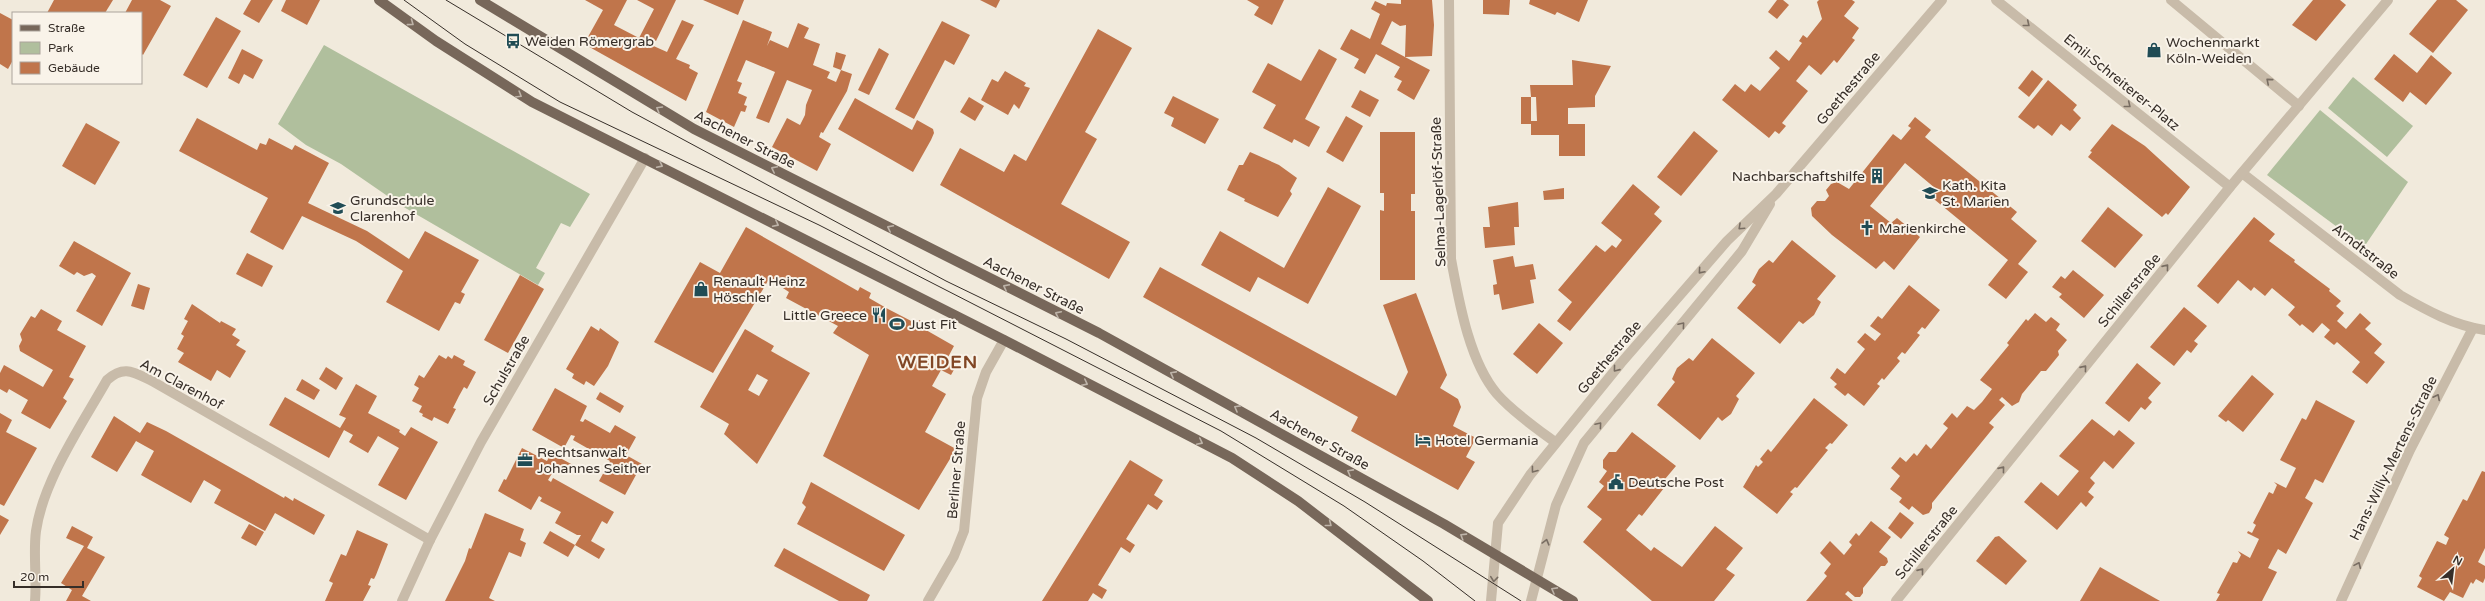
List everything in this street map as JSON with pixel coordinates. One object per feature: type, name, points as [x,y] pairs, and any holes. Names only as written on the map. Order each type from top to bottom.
[{"type":"main road","points":[[379,0],[442,46],[532,102],[1004,340],[1252,470],[1298,501],[1428,601]]},
{"type":"main road","name":"Aachener Straße","points":[[480,0],[694,129],[1099,333],[1437,520],[1496,557],[1572,601]]},
{"type":"street","name":"Selma-Lagerlöf-Straße","points":[[1449,0],[1452,259],[1458,296],[1476,357],[1497,393],[1530,424],[1555,442]]},
{"type":"street","name":"Goethestraße","points":[[1491,601],[1498,523],[1555,442],[1621,363],[1727,241],[1776,194],[1942,0]]},
{"type":"street","name":"Emil-Schreiterer-Platz","points":[[1996,0],[2230,187]]},
{"type":"street","points":[[2171,0],[2299,106]]},
{"type":"street","name":"Schillerstraße","points":[[1896,601],[2230,187],[2388,0]]},
{"type":"street","name":"Schulstraße","points":[[402,601],[430,540],[481,442],[645,158]]},
{"type":"street","name":"Arndtstraße","points":[[2242,173],[2400,296],[2426,310],[2473,328],[2485,330]]},
{"type":"street","name":"Goethestraße","points":[[1531,601],[1535,580],[1556,505],[1584,443],[1742,251],[1776,194]]},
{"type":"street","name":"Hans-Willy-Mertens-Straße","points":[[2342,601],[2410,450],[2473,328]]},
{"type":"street","name":"Berliner Straße","points":[[928,601],[954,556],[964,531],[977,398],[986,372],[1004,340]]},
{"type":"street","name":"Am Clarenhof","points":[[35,601],[36,531],[57,468],[107,380],[116,372],[131,371],[152,381],[430,540]]},
{"type":"green space","points":[[324,45],[590,194],[570,227],[561,223],[536,268],[545,273],[538,285],[402,206],[341,164],[306,145],[278,124]]},
{"type":"green space","points":[[2353,77],[2413,126],[2387,157],[2328,108]]},
{"type":"green space","points":[[2320,110],[2408,182],[2364,247],[2267,175]]},
{"type":"building","points":[[54,0],[113,0],[106,12],[48,12]]},
{"type":"building","points":[[132,0],[160,0],[171,6],[143,55],[142,12],[126,12]]},
{"type":"building","points":[[251,0],[273,0],[259,23],[243,14]]},
{"type":"building","points":[[286,0],[320,0],[307,25],[281,11]]},
{"type":"building","points":[[585,0],[627,0],[614,25],[639,38],[654,9],[637,0],[676,0],[656,41],[652,39],[649,44],[667,52],[682,20],[694,25],[676,59],[690,65],[689,68],[698,73],[686,101],[584,44],[603,10]]},
{"type":"building","points":[[703,0],[744,0],[738,15]]},
{"type":"building","points":[[980,0],[1000,0],[996,8]]},
{"type":"building","points":[[1247,0],[1284,0],[1272,25],[1254,15],[1259,7]]},
{"type":"building","points":[[1401,0],[1432,0],[1434,25],[1432,56],[1405,57],[1430,70],[1414,100],[1397,90],[1402,81],[1394,77],[1400,67],[1376,54],[1365,74],[1354,68],[1359,59],[1340,49],[1351,29],[1370,39],[1380,14],[1371,9],[1375,1],[1386,6],[1387,3],[1401,4]],"holes":[[[1392,21],[1400,26],[1406,25],[1405,57],[1381,44]]]},
{"type":"building","points":[[1483,0],[1510,0],[1509,15],[1483,14]]},
{"type":"building","points":[[1530,0],[1588,0],[1579,22],[1557,12],[1555,15],[1529,4]]},
{"type":"building","points":[[1777,0],[1783,0],[1789,5],[1777,19],[1768,12]]},
{"type":"building","points":[[1819,0],[1852,0],[1855,2],[1844,16],[1859,28],[1852,38],[1855,40],[1837,63],[1834,60],[1821,75],[1809,65],[1796,81],[1808,91],[1782,123],[1786,126],[1779,134],[1775,131],[1769,138],[1722,100],[1735,84],[1745,92],[1751,84],[1760,91],[1780,68],[1769,58],[1776,50],[1789,61],[1802,43],[1799,41],[1803,35],[1807,38],[1822,19],[1817,2]]},
{"type":"building","points":[[2313,0],[2340,0],[2346,5],[2316,41],[2292,25]]},
{"type":"building","points":[[2437,0],[2456,0],[2468,10],[2433,53],[2409,34]]},
{"type":"building","points":[[0,13],[12,19],[12,62],[8,69],[0,64]]},
{"type":"building","points":[[216,17],[241,31],[207,88],[183,75]]},
{"type":"building","points":[[743,20],[772,32],[767,46],[770,40],[788,48],[798,23],[809,28],[804,38],[820,44],[813,65],[830,72],[827,78],[836,82],[841,70],[852,74],[847,91],[823,133],[821,132],[819,137],[831,144],[817,171],[772,147],[787,118],[800,125],[805,115],[806,105],[812,90],[787,80],[769,123],[756,118],[775,72],[746,60],[737,81],[742,83],[738,93],[747,97],[744,105],[747,106],[745,112],[741,111],[734,127],[706,112]]},
{"type":"building","points":[[942,21],[970,35],[954,65],[945,60],[914,119],[895,109]]},
{"type":"building","points":[[1098,29],[1132,48],[1085,132],[1097,139],[1061,204],[1130,242],[1109,279],[940,185],[960,148],[1004,172],[1014,154],[1026,161]]},
{"type":"building","points":[[879,48],[889,54],[869,95],[858,90]]},
{"type":"building","points":[[242,49],[263,60],[253,79],[244,74],[239,84],[228,78]]},
{"type":"building","points":[[1319,49],[1337,59],[1305,119],[1320,127],[1309,147],[1294,139],[1292,143],[1263,128],[1276,105],[1252,92],[1268,63],[1301,81]]},
{"type":"building","points":[[836,52],[846,55],[841,70],[833,67]]},
{"type":"building","points":[[2394,54],[2417,73],[2431,55],[2452,73],[2426,105],[2410,92],[2403,102],[2374,79]]},
{"type":"building","points":[[1572,60],[1611,66],[1595,96],[1595,107],[1568,108],[1568,124],[1585,124],[1585,156],[1559,156],[1559,135],[1531,135],[1531,124],[1521,124],[1521,97],[1531,97],[1530,85],[1573,85]],"holes":[[[1531,97],[1536,97],[1537,121],[1531,121]]]},
{"type":"building","points":[[2032,70],[2043,79],[2029,97],[2018,88]]},
{"type":"building","points":[[1005,71],[1026,83],[1024,86],[1030,88],[1019,109],[1014,104],[1008,115],[981,100],[992,79],[998,82]]},
{"type":"building","points":[[2048,80],[2077,105],[2073,110],[2081,118],[2070,131],[2061,124],[2052,136],[2038,125],[2034,129],[2018,117]]},
{"type":"building","points":[[1360,90],[1379,100],[1370,117],[1351,107]]},
{"type":"building","points":[[1173,96],[1219,119],[1205,144],[1171,126],[1174,118],[1164,113]]},
{"type":"building","points":[[969,97],[984,106],[975,121],[960,112]]},
{"type":"building","points":[[855,98],[912,130],[917,120],[933,129],[934,133],[931,140],[913,172],[838,129]]},
{"type":"building","points":[[1346,116],[1363,126],[1343,162],[1326,152]]},
{"type":"building","points":[[1915,117],[1931,130],[1925,137],[2017,212],[2011,219],[2037,241],[2018,264],[2028,272],[2006,299],[1988,285],[2008,260],[1929,195],[1935,188],[1905,163],[1870,206],[1891,223],[1897,218],[1920,237],[1894,270],[1884,261],[1876,269],[1832,235],[1812,216],[1811,208],[1817,201],[1825,201],[1829,196],[1826,190],[1831,184],[1837,182],[1849,189],[1893,134],[1901,140],[1911,128],[1908,126]]},
{"type":"building","points":[[197,118],[257,150],[260,143],[266,145],[269,138],[292,150],[295,145],[329,163],[308,203],[367,231],[409,259],[425,231],[479,260],[461,292],[465,294],[460,304],[455,302],[439,331],[386,302],[403,271],[356,241],[302,216],[283,250],[250,232],[268,198],[179,151]]},
{"type":"building","points":[[86,123],[120,142],[95,185],[62,166]]},
{"type":"building","points":[[2112,124],[2145,146],[2190,187],[2168,215],[2166,213],[2162,217],[2088,157],[2092,152],[2090,151]]},
{"type":"building","points":[[1694,131],[1718,151],[1681,196],[1657,177]]},
{"type":"building","points":[[1380,132],[1415,132],[1415,194],[1411,194],[1411,211],[1415,211],[1415,280],[1380,280],[1380,210],[1384,211],[1384,193],[1380,193]]},
{"type":"building","points":[[1250,152],[1279,165],[1297,178],[1290,191],[1292,194],[1278,217],[1244,201],[1245,199],[1227,190],[1239,165],[1243,165]]},
{"type":"building","points":[[1633,184],[1660,207],[1654,214],[1662,221],[1570,331],[1557,321],[1572,302],[1558,290],[1596,245],[1605,252],[1612,245],[1616,248],[1622,240],[1601,223]]},
{"type":"building","points":[[1328,187],[1361,206],[1308,304],[1258,277],[1250,292],[1201,265],[1220,231],[1284,268]]},
{"type":"building","points":[[1564,188],[1564,199],[1544,200],[1543,191]]},
{"type":"building","points":[[1518,202],[1519,227],[1514,227],[1515,245],[1485,248],[1483,227],[1490,227],[1488,207]]},
{"type":"building","points":[[2108,207],[2143,235],[2115,268],[2081,241]]},
{"type":"building","points":[[2254,217],[2275,234],[2269,241],[2330,289],[2329,291],[2341,301],[2336,306],[2344,313],[2337,321],[2346,329],[2360,313],[2371,323],[2365,329],[2382,344],[2374,353],[2385,362],[2367,384],[2352,372],[2360,362],[2337,342],[2334,345],[2324,337],[2330,330],[2322,323],[2313,333],[2302,324],[2300,326],[2288,315],[2295,307],[2272,288],[2265,296],[2254,287],[2251,291],[2238,280],[2218,304],[2197,286]]},
{"type":"building","points":[[746,227],[858,291],[860,287],[871,293],[869,298],[888,309],[917,324],[919,320],[929,325],[926,330],[954,346],[946,361],[956,366],[951,375],[941,370],[932,386],[946,394],[925,432],[956,449],[919,510],[823,456],[869,355],[833,333],[838,326],[786,298],[789,292],[769,279],[713,373],[654,342],[700,262],[720,273]]},
{"type":"building","points":[[1792,240],[1836,276],[1817,299],[1821,302],[1814,315],[1803,324],[1799,321],[1780,344],[1737,308],[1756,285],[1752,282],[1759,269],[1769,260],[1773,263]]},
{"type":"building","points":[[74,241],[131,273],[102,326],[76,311],[96,276],[92,273],[84,276],[77,272],[74,275],[59,266]]},
{"type":"building","points":[[247,253],[273,266],[262,287],[236,274]]},
{"type":"building","points":[[1513,256],[1515,267],[1533,264],[1536,279],[1530,280],[1534,303],[1502,310],[1499,294],[1494,295],[1493,285],[1497,284],[1493,260]]},
{"type":"building","points":[[1160,267],[1396,396],[1408,372],[1383,305],[1416,293],[1447,375],[1440,388],[1458,399],[1461,407],[1453,426],[1476,438],[1466,457],[1475,462],[1458,490],[1351,431],[1358,417],[1143,297]]},
{"type":"building","points":[[2073,270],[2104,295],[2084,318],[2059,297],[2062,294],[2052,287],[2061,276],[2065,279]]},
{"type":"building","points":[[520,275],[544,289],[508,353],[484,340]]},
{"type":"building","points":[[138,284],[150,288],[144,310],[131,306]]},
{"type":"building","points":[[1909,285],[1940,310],[1925,329],[1922,327],[1917,333],[1920,335],[1905,354],[1902,352],[1897,358],[1900,361],[1884,380],[1882,378],[1877,384],[1880,386],[1864,406],[1848,393],[1845,396],[1834,387],[1837,384],[1830,378],[1837,368],[1845,374],[1865,349],[1857,342],[1865,333],[1875,341],[1881,334],[1870,326],[1878,316],[1882,319]]},
{"type":"building","points":[[192,304],[220,323],[221,321],[236,329],[232,335],[240,340],[236,345],[246,351],[230,378],[217,370],[211,381],[178,362],[184,353],[177,349],[184,336],[181,334],[188,321],[184,319]]},
{"type":"building","points":[[2184,307],[2207,326],[2194,341],[2198,344],[2191,353],[2187,350],[2174,366],[2150,347]]},
{"type":"building","points":[[41,309],[62,321],[57,330],[86,346],[69,377],[74,379],[63,398],[67,401],[50,429],[21,413],[28,400],[9,389],[7,393],[0,389],[0,373],[4,365],[43,387],[53,370],[20,351],[19,346],[22,340],[20,334],[31,316],[35,318]]},
{"type":"building","points":[[2035,313],[2046,322],[2051,317],[2060,324],[2056,330],[2067,340],[2058,351],[2059,355],[2046,371],[2041,371],[2022,394],[2019,402],[2012,406],[2002,397],[1999,400],[2005,405],[1989,423],[1994,427],[1932,503],[1932,508],[1929,513],[1923,515],[1912,506],[1909,510],[1899,502],[1902,498],[1890,489],[1900,476],[1891,468],[1900,457],[1906,462],[1914,453],[1917,456],[1926,444],[1931,449],[1948,428],[1943,424],[1952,413],[1957,418],[1967,406],[1974,410],[1982,402],[1992,389],[1980,380],[2009,345],[2007,343],[2026,319],[2028,321]]},
{"type":"building","points":[[1539,323],[1563,343],[1537,374],[1513,354]]},
{"type":"building","points":[[591,326],[599,331],[600,328],[619,342],[608,366],[594,386],[586,381],[584,385],[572,378],[574,374],[566,369]]},
{"type":"building","points":[[745,329],[774,346],[771,351],[810,373],[757,464],[724,434],[729,424],[700,407]],"holes":[[[757,374],[768,380],[759,396],[748,390]]]},
{"type":"building","points":[[1712,338],[1755,373],[1736,396],[1739,399],[1731,414],[1722,421],[1718,417],[1700,440],[1657,405],[1675,382],[1672,379],[1677,368],[1689,358],[1693,361]]},
{"type":"building","points":[[439,355],[446,359],[448,356],[452,359],[454,355],[465,361],[463,365],[476,372],[467,389],[464,387],[459,396],[453,408],[456,409],[448,424],[434,417],[432,421],[422,416],[423,414],[419,412],[422,406],[412,401],[419,388],[414,385],[419,375],[424,378]]},
{"type":"building","points":[[2137,363],[2161,383],[2148,398],[2152,402],[2145,410],[2141,407],[2129,422],[2105,403]]},
{"type":"building","points":[[326,367],[343,378],[336,390],[319,379]]},
{"type":"building","points":[[2252,375],[2274,394],[2243,432],[2228,420],[2226,422],[2218,416]]},
{"type":"building","points":[[302,379],[320,390],[314,400],[296,390]]},
{"type":"building","points":[[356,384],[377,396],[368,413],[400,430],[399,432],[405,436],[411,427],[438,442],[406,500],[378,485],[399,448],[378,436],[368,453],[349,442],[353,435],[344,430],[329,458],[269,425],[285,397],[340,428],[346,418],[339,415]]},
{"type":"building","points":[[555,388],[587,406],[580,421],[583,422],[585,419],[610,433],[615,425],[636,437],[626,455],[642,464],[625,495],[599,481],[610,461],[573,440],[575,436],[571,435],[564,448],[532,430]]},
{"type":"building","points":[[600,392],[624,406],[620,413],[596,399]]},
{"type":"building","points":[[1814,398],[1848,425],[1832,444],[1830,443],[1825,448],[1828,450],[1797,488],[1795,487],[1790,492],[1793,494],[1777,514],[1743,487],[1756,465],[1758,467],[1763,462],[1760,459],[1768,449],[1771,452]]},
{"type":"building","points":[[2316,400],[2355,421],[2323,483],[2315,479],[2305,498],[2313,503],[2286,554],[2278,549],[2273,558],[2268,568],[2277,572],[2262,601],[2216,601],[2220,594],[2217,593],[2233,562],[2237,563],[2241,555],[2238,551],[2250,558],[2259,539],[2247,533],[2248,531],[2252,533],[2256,525],[2253,523],[2269,492],[2273,494],[2277,485],[2274,482],[2286,488],[2296,468],[2280,460],[2302,418],[2306,420]]},
{"type":"building","points":[[0,413],[12,420],[6,432],[37,448],[4,506],[0,504]]},
{"type":"building","points":[[114,416],[140,433],[147,422],[166,431],[284,498],[285,496],[293,501],[294,498],[325,515],[314,535],[275,513],[265,531],[214,503],[221,490],[204,480],[191,503],[141,475],[154,451],[136,441],[117,472],[91,457]]},
{"type":"building","points":[[2092,419],[2114,436],[2119,430],[2135,443],[2113,469],[2104,461],[2090,478],[2095,483],[2088,492],[2094,497],[2086,507],[2081,502],[2057,530],[2024,502],[2041,482],[2058,496],[2079,471],[2059,456]]},
{"type":"building","points":[[1632,432],[1676,466],[1660,485],[1664,488],[1642,516],[1639,514],[1626,530],[1651,551],[1654,547],[1682,567],[1715,526],[1743,548],[1726,569],[1735,575],[1714,601],[1652,601],[1583,542],[1602,519],[1587,507],[1604,486],[1599,482],[1607,471],[1603,468],[1603,460],[1609,452],[1616,452]]},
{"type":"building","points":[[522,448],[547,461],[551,453],[573,465],[568,474],[556,467],[548,480],[551,482],[553,478],[614,512],[607,524],[602,521],[591,541],[605,549],[599,559],[575,545],[581,535],[577,535],[555,523],[561,512],[540,501],[542,498],[539,496],[531,510],[498,491],[504,479],[506,480]]},
{"type":"building","points":[[1130,460],[1163,480],[1154,495],[1163,501],[1157,510],[1148,504],[1126,539],[1135,545],[1130,553],[1121,547],[1098,585],[1107,590],[1102,599],[1093,593],[1088,601],[1042,601]]},
{"type":"building","points":[[2482,471],[2485,472],[2485,548],[2478,562],[2485,566],[2485,578],[2483,583],[2476,579],[2473,584],[2471,582],[2463,598],[2450,592],[2444,601],[2417,587],[2422,578],[2419,576],[2437,541],[2446,545],[2449,538],[2444,535],[2463,499],[2467,501]]},
{"type":"building","points":[[811,482],[905,535],[884,571],[797,524],[806,507],[802,503]]},
{"type":"building","points":[[1900,512],[1914,523],[1901,539],[1888,528]]},
{"type":"building","points":[[485,513],[524,529],[520,540],[526,543],[521,557],[509,552],[489,598],[495,601],[445,601],[465,561],[469,548],[471,549]]},
{"type":"building","points":[[0,515],[9,520],[0,535]]},
{"type":"building","points":[[1871,521],[1891,537],[1879,552],[1887,558],[1888,562],[1885,566],[1881,566],[1863,588],[1863,593],[1860,597],[1855,597],[1848,591],[1845,594],[1853,601],[1806,601],[1827,576],[1824,573],[1831,564],[1820,553],[1830,541],[1844,555],[1852,545],[1849,542],[1856,533],[1859,536]]},
{"type":"building","points":[[249,524],[264,532],[256,546],[241,538]]},
{"type":"building","points":[[72,526],[93,537],[87,548],[105,557],[82,596],[91,601],[66,601],[72,590],[61,583],[84,546],[66,538]]},
{"type":"building","points":[[357,530],[388,544],[376,575],[374,579],[371,578],[368,585],[371,586],[363,601],[325,601],[333,583],[329,581],[341,554],[346,556]]},
{"type":"building","points":[[550,531],[575,545],[568,557],[543,543]]},
{"type":"building","points":[[1999,536],[2027,561],[2006,585],[1976,561],[1995,537]]},
{"type":"building","points":[[784,548],[870,595],[867,601],[839,601],[774,566]]},
{"type":"building","points":[[2100,567],[2160,601],[2080,601]]},
{"type":"tram line","points":[[404,0],[465,44],[560,102],[819,225],[1221,431],[1344,506],[1423,561],[1475,601]]},
{"type":"tram line","points":[[446,0],[632,112],[946,281],[1066,339],[1256,438],[1365,502],[1521,601]]},
{"type":"place","name":"Weiden Römergrab","points":[[513,41]]},
{"type":"place","name":"Wochenmarkt Köln-Weiden","points":[[2154,50]]},
{"type":"place","name":"Nachbarschaftshilfe","points":[[1877,176]]},
{"type":"place","name":"Kath. Kita St. Marien","points":[[1930,193]]},
{"type":"place","name":"Grundschule Clarenhof","points":[[338,208]]},
{"type":"place","name":"Marienkirche","points":[[1867,228]]},
{"type":"place","name":"Renault Heinz Höschler","points":[[701,289]]},
{"type":"place","name":"Little Greece","points":[[879,315]]},
{"type":"place","name":"Just Fit","points":[[897,324]]},
{"type":"place","name":"Hotel Germania","points":[[1423,440]]},
{"type":"place","name":"Rechtsanwalt Johannes Seither","points":[[525,460]]},
{"type":"place","name":"Deutsche Post","points":[[1616,482]]},
{"type":"district","name":"WEIDEN","points":[[938,362]]}]
